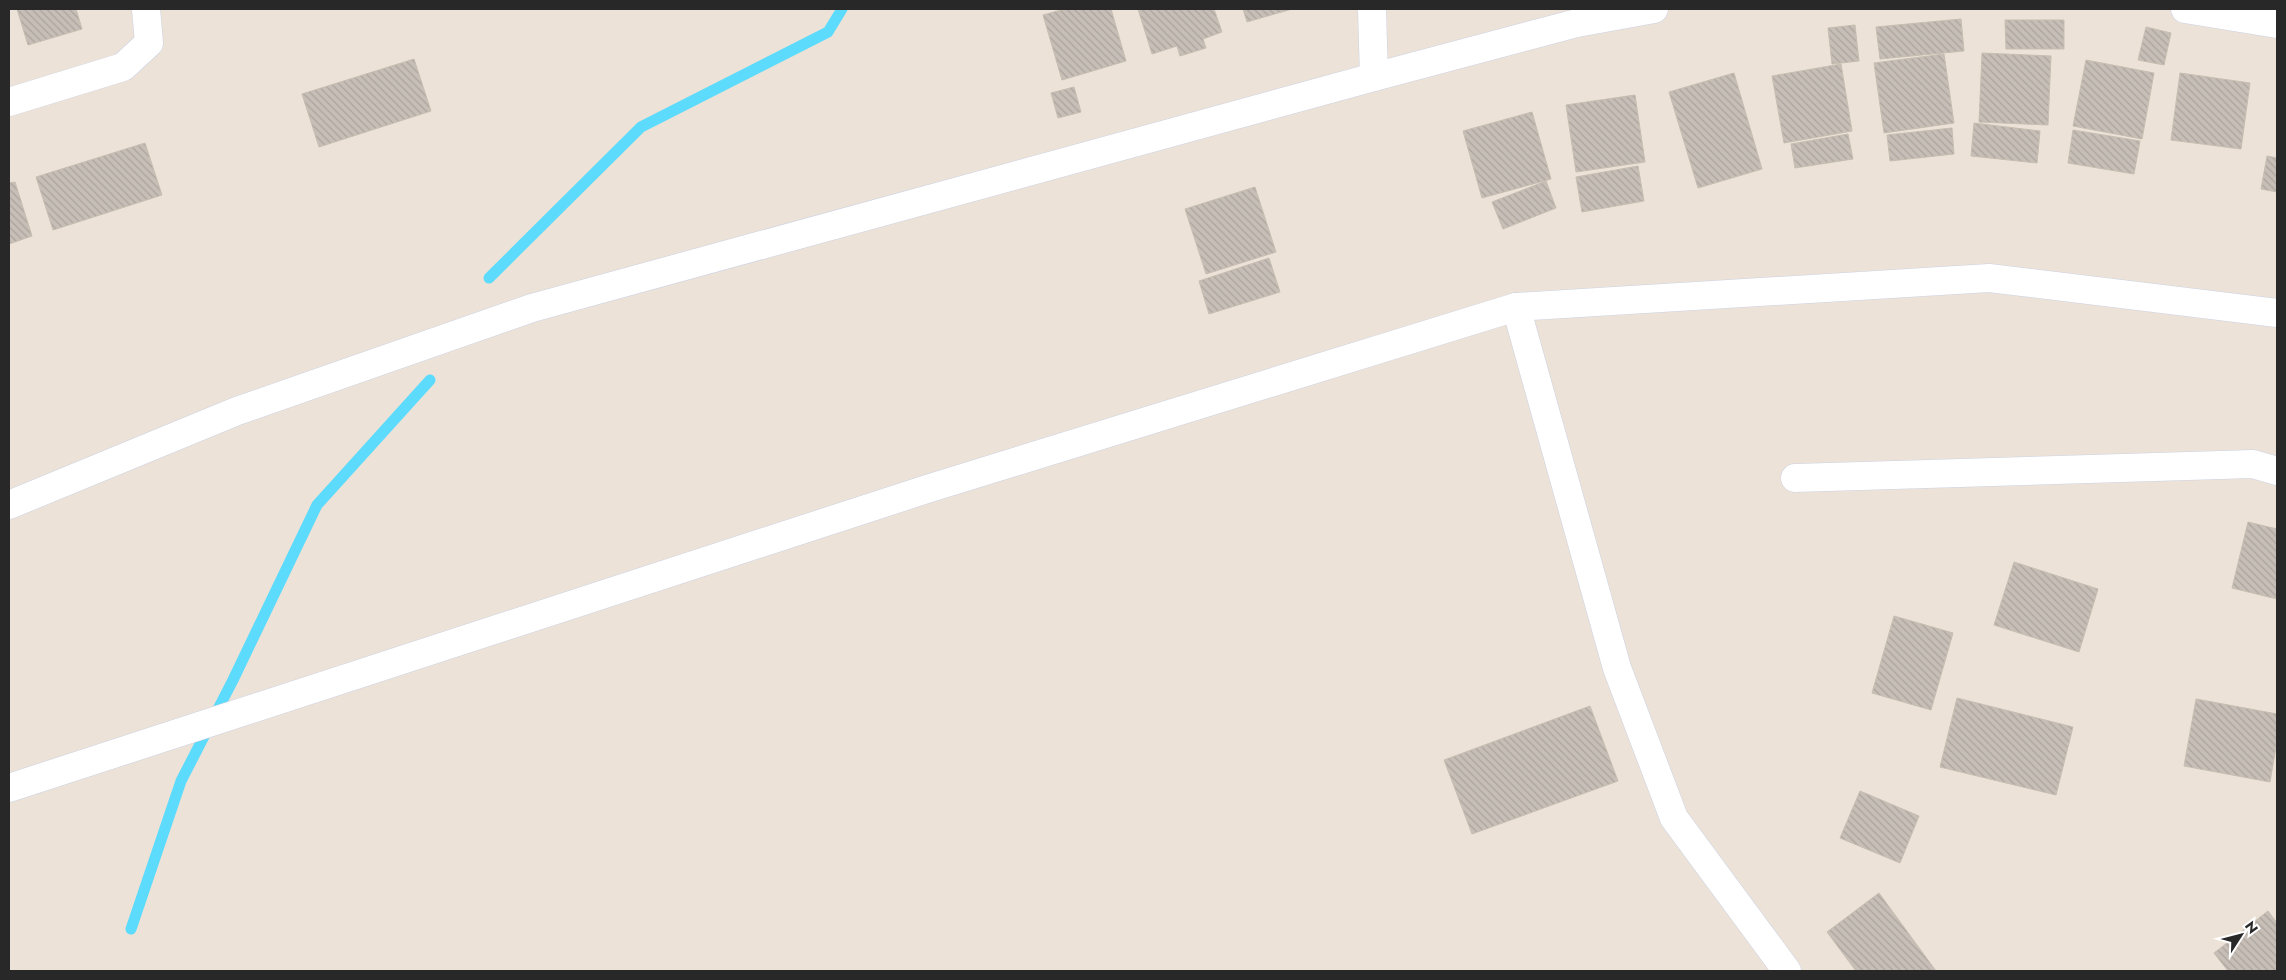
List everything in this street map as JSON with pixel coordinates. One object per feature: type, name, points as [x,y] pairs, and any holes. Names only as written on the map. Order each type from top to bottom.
[{"type":"street","points":[[9,102],[123,67],[148,43],[146,9]]},
{"type":"street","points":[[1372,9],[1374,77]]},
{"type":"street","points":[[9,505],[237,411],[532,308],[1374,77],[1577,23],[1654,9]]},
{"type":"street","points":[[2185,9],[2277,24]]},
{"type":"street","points":[[9,788],[918,492],[1516,307],[1989,278],[2277,313]]},
{"type":"street","points":[[1516,307],[1617,668],[1674,818],[1787,971]]},
{"type":"street","points":[[1795,478],[2253,464],[2277,471]]},
{"type":"building","points":[[17,9],[76,9],[82,29],[28,45]]},
{"type":"building","points":[[1065,9],[1111,9],[1126,61],[1062,80],[1043,15]]},
{"type":"building","points":[[1138,9],[1214,9],[1222,32],[1203,39],[1206,48],[1180,56],[1177,46],[1152,54]]},
{"type":"building","points":[[1243,9],[1292,9],[1247,22]]},
{"type":"building","points":[[1961,19],[1964,51],[1880,59],[1876,27]]},
{"type":"building","points":[[2005,20],[2064,20],[2064,49],[2006,49]]},
{"type":"building","points":[[1855,25],[1859,61],[1832,64],[1828,28]]},
{"type":"building","points":[[2146,27],[2171,33],[2164,65],[2138,60]]},
{"type":"building","points":[[1982,53],[2051,56],[2048,125],[1979,122]]},
{"type":"building","points":[[1944,54],[1954,123],[1884,133],[1874,63]]},
{"type":"building","points":[[414,59],[431,111],[319,147],[302,94]]},
{"type":"building","points":[[2086,60],[2154,73],[2142,139],[2073,126]]},
{"type":"building","points":[[1841,64],[1852,131],[1784,143],[1772,76]]},
{"type":"building","points":[[1734,73],[1762,169],[1698,188],[1669,92]]},
{"type":"building","points":[[2180,73],[2250,83],[2241,149],[2171,140]]},
{"type":"building","points":[[1074,87],[1081,112],[1058,118],[1051,93]]},
{"type":"building","points":[[1635,95],[1645,162],[1576,172],[1566,105]]},
{"type":"building","points":[[1532,112],[1551,179],[1482,198],[1463,131]]},
{"type":"building","points":[[1974,123],[2040,131],[2037,163],[1971,156]]},
{"type":"building","points":[[1952,128],[1954,154],[1890,161],[1887,135]]},
{"type":"building","points":[[2073,130],[2140,141],[2134,174],[2068,163]]},
{"type":"building","points":[[1848,134],[1853,159],[1795,168],[1791,144]]},
{"type":"building","points":[[145,143],[162,195],[53,230],[36,177]]},
{"type":"building","points":[[2267,156],[2277,158],[2277,192],[2261,189]]},
{"type":"building","points":[[1638,166],[1644,201],[1582,212],[1576,177]]},
{"type":"building","points":[[1546,181],[1556,208],[1503,229],[1492,202]]},
{"type":"building","points":[[15,182],[32,236],[9,244],[9,183]]},
{"type":"building","points":[[1255,187],[1276,252],[1206,274],[1185,209]]},
{"type":"building","points":[[1269,258],[1280,292],[1209,314],[1199,281]]},
{"type":"building","points":[[2248,522],[2277,529],[2277,599],[2232,588]]},
{"type":"building","points":[[2014,562],[2098,589],[2079,652],[1994,625]]},
{"type":"building","points":[[1894,616],[1953,633],[1931,710],[1872,693]]},
{"type":"building","points":[[1957,698],[2073,727],[2056,795],[1940,767]]},
{"type":"building","points":[[2196,699],[2277,714],[2277,741],[2270,782],[2184,766]]},
{"type":"building","points":[[1590,706],[1618,781],[1472,834],[1444,760]]},
{"type":"building","points":[[1860,791],[1919,816],[1900,863],[1840,838]]},
{"type":"building","points":[[1879,893],[1936,971],[1856,971],[1827,932]]},
{"type":"building","points":[[2268,911],[2277,923],[2277,971],[2228,971],[2214,953]]},
{"type":"waterway","points":[[489,278],[641,127],[828,32],[842,9]]},
{"type":"waterway","points":[[131,929],[181,781],[233,680],[317,505],[430,380]]}]
